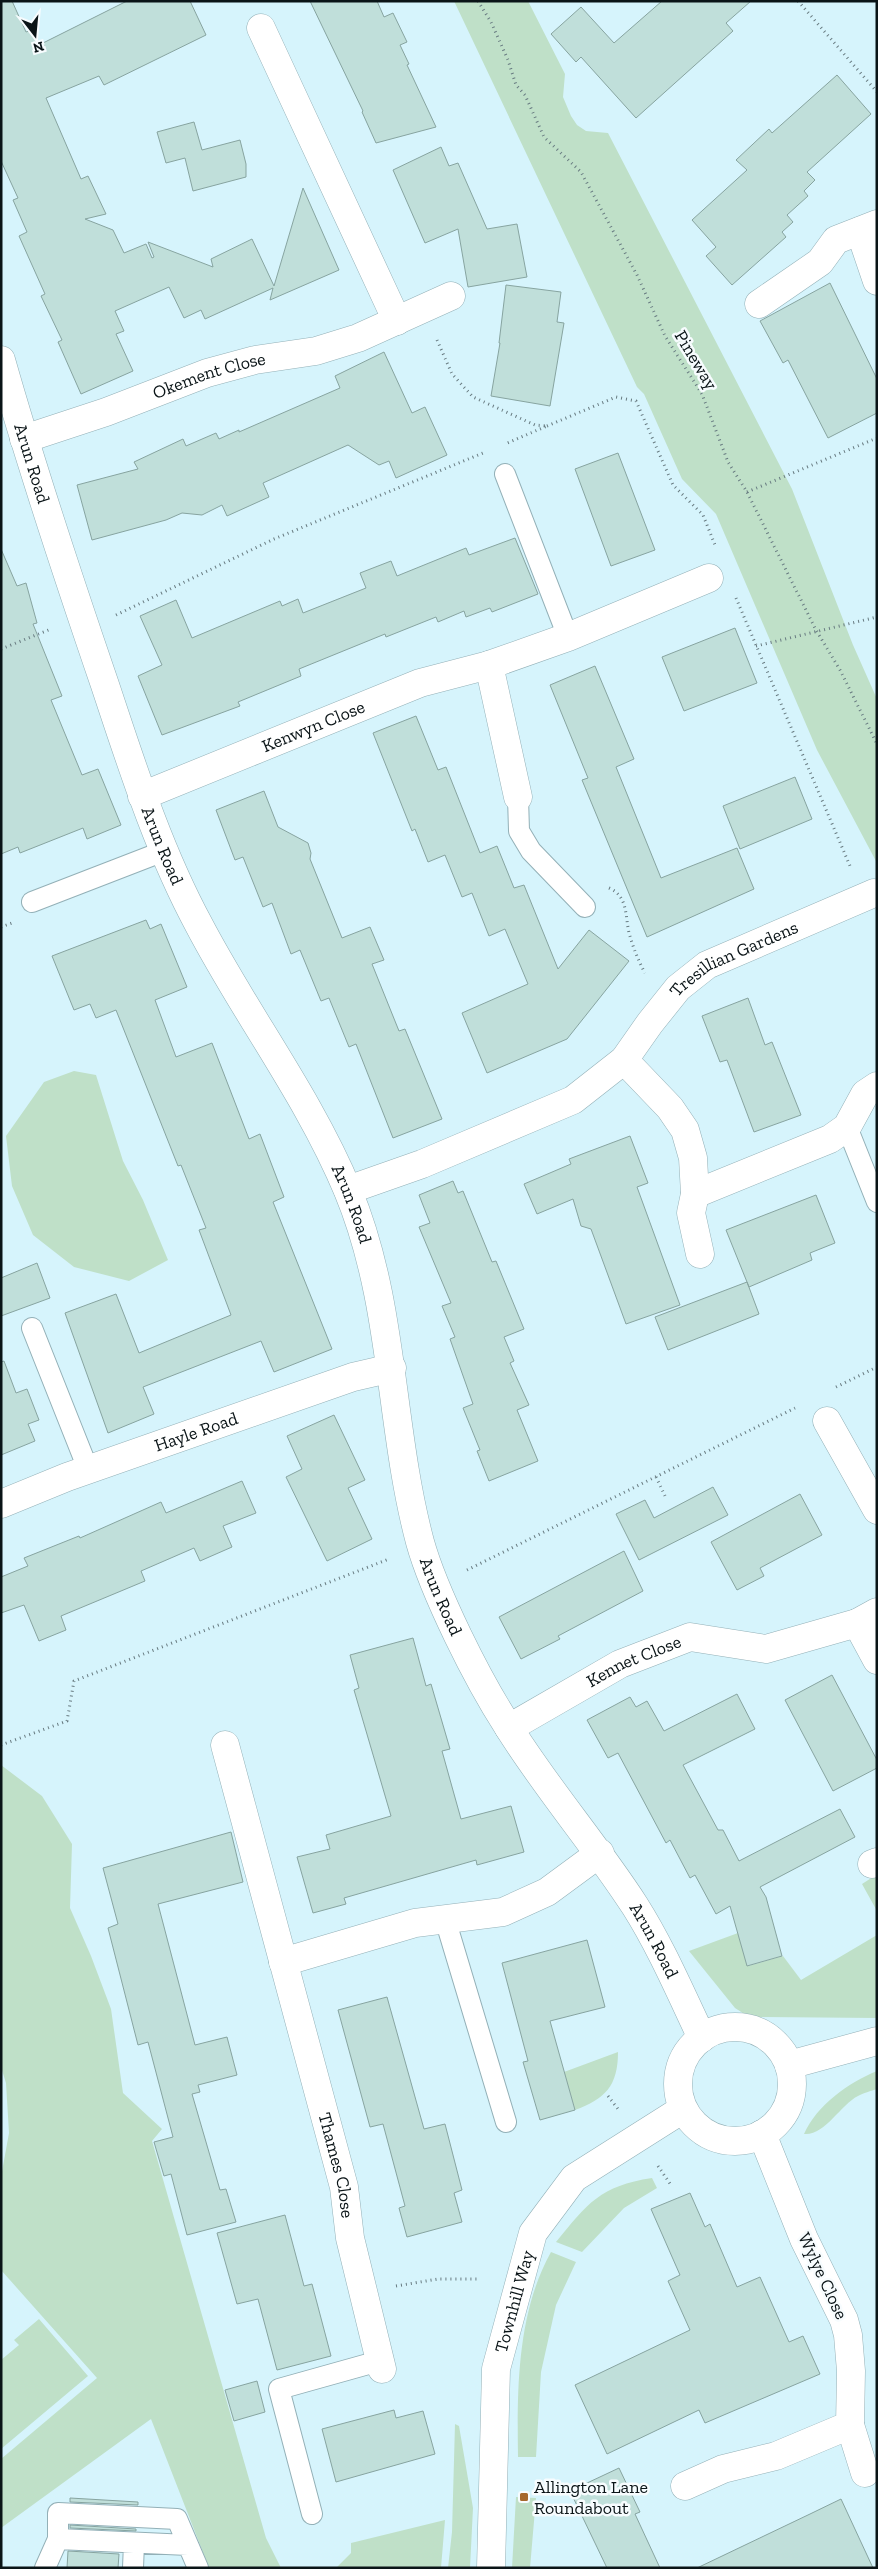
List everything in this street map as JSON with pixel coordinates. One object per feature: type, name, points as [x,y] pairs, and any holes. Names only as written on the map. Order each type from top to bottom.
[{"type":"street","points":[[261,28],[397,322]]},
{"type":"street","points":[[759,304],[820,262],[836,240],[868,227],[877,281]]},
{"type":"street","name":"Okement Close","points":[[24,439],[106,412],[207,374],[256,360],[316,351],[358,338],[451,296]]},
{"type":"street","name":"Arun Road","points":[[1,360],[24,439],[84,623],[142,796],[164,851],[199,926],[309,1112],[348,1190],[365,1240],[375,1279],[392,1368],[404,1468],[421,1546],[437,1585],[480,1681],[509,1728],[600,1853],[639,1912],[702,2038]]},
{"type":"street","name":"Kenwyn Close","points":[[142,796],[420,683],[489,665],[568,637],[717,575]]},
{"type":"street","points":[[489,665],[518,797]]},
{"type":"street","name":"Tresillian Gardens","points":[[348,1190],[422,1164],[573,1100],[624,1060],[678,988],[707,965],[869,895]]},
{"type":"street","points":[[624,1060],[670,1108],[685,1130],[693,1158],[695,1194],[691,1213],[700,1254]]},
{"type":"street","points":[[695,1194],[830,1139],[847,1127],[865,1094],[877,1086]]},
{"type":"street","name":"Hayle Road","points":[[1,1504],[88,1469],[352,1377],[392,1368]]},
{"type":"street","points":[[827,1421],[877,1510]]},
{"type":"street","name":"Kennet Close","points":[[509,1728],[620,1664],[690,1637],[766,1649],[867,1617],[877,1660]]},
{"type":"street","name":"Thames Close","points":[[225,1744],[344,2187],[350,2238],[380,2365]]},
{"type":"street","points":[[283,1962],[415,1923],[503,1912],[547,1892],[600,1853]]},
{"type":"street","points":[[735,2027],[752,2030],[768,2038],[780,2050],[789,2065],[791,2089],[785,2112],[775,2124],[762,2134],[745,2140],[727,2141],[709,2136],[694,2124],[683,2110],[678,2094],[678,2078],[682,2063],[690,2048],[702,2038],[718,2030],[735,2027]]},
{"type":"street","points":[[789,2065],[877,2041]]},
{"type":"street","name":"Townhill Way","points":[[491,2568],[496,2369],[533,2233],[574,2178],[683,2110]]},
{"type":"street","name":"Wylye Close","points":[[762,2134],[804,2239],[844,2320],[848,2335],[852,2371],[850,2425],[865,2473]]},
{"type":"street","points":[[684,2486],[723,2469],[776,2456],[850,2425]]},
{"type":"lane","points":[[506,474],[568,637]]},
{"type":"lane","points":[[518,797],[519,831],[532,851],[585,907]]},
{"type":"lane","points":[[32,902],[164,851]]},
{"type":"lane","points":[[847,1127],[877,1202]]},
{"type":"lane","points":[[32,1328],[88,1469]]},
{"type":"lane","points":[[445,1919],[506,2122]]},
{"type":"lane","points":[[312,2514],[279,2389],[380,2365]]},
{"type":"lane","points":[[45,2568],[58,2539],[58,2513],[177,2519],[198,2568]]},
{"type":"lane","points":[[58,2539],[188,2545]]},
{"type":"lane","points":[[133,2568],[134,2543]]},
{"type":"path","name":"Pineway","points":[[478,1],[491,22],[508,60],[516,85],[525,95],[544,138],[580,172],[628,258],[666,336],[702,394],[728,462],[747,492],[816,630],[840,670],[877,744]]},
{"type":"path","points":[[798,1],[877,92]]},
{"type":"path","points":[[423,309],[452,374],[473,397],[535,424],[547,426]]},
{"type":"path","points":[[502,445],[616,397],[636,401],[673,486],[703,516],[717,575],[756,646],[869,895]]},
{"type":"path","points":[[747,492],[877,438]]},
{"type":"path","points":[[1,649],[84,623],[274,539],[492,449]]},
{"type":"path","points":[[756,646],[816,630],[877,617]]},
{"type":"path","points":[[830,1391],[877,1367]]},
{"type":"path","points":[[437,1585],[796,1408]]},
{"type":"path","points":[[656,1477],[666,1498]]},
{"type":"path","points":[[1,1745],[67,1721],[74,1681],[421,1546]]},
{"type":"path","points":[[388,2288],[438,2279],[477,2279]]},
{"type":"green space","points":[[454,1],[528,1],[565,74],[563,97],[571,116],[577,125],[586,131],[608,133],[792,489],[853,645],[877,699],[877,863],[817,750],[716,514],[682,479],[644,394],[637,387]]},
{"type":"green space","points":[[74,1071],[96,1075],[123,1161],[143,1200],[168,1260],[129,1281],[74,1267],[33,1235],[12,1186],[6,1136],[44,1082]]},
{"type":"green space","points":[[1,1765],[42,1796],[72,1844],[70,1908],[111,2009],[123,2093],[162,2129],[152,2141],[266,2538],[281,2568],[209,2568],[151,2419],[1,2528],[1,2459],[97,2378],[1,2270],[1,2177],[9,2133],[6,2083],[1,2067]]},
{"type":"green space","points":[[876,1875],[877,1877],[877,1911],[862,1884]]},
{"type":"green space","points":[[738,1933],[748,1966],[783,1956],[801,1980],[877,1935],[877,2018],[749,2017],[735,2008],[689,1951]]},
{"type":"green space","points":[[618,2052],[616,2074],[608,2090],[594,2101],[575,2110],[564,2072]]},
{"type":"green space","points":[[877,2071],[877,2089],[851,2100],[819,2130],[804,2134],[817,2114],[834,2096],[855,2082]]},
{"type":"green space","points":[[652,2178],[657,2188],[624,2208],[582,2252],[556,2242],[596,2198],[607,2191],[634,2181]]},
{"type":"green space","points":[[551,2252],[576,2262],[556,2305],[541,2372],[536,2457],[518,2457],[519,2378],[525,2326],[531,2300]]},
{"type":"green space","points":[[39,2319],[88,2376],[1,2449],[1,2360],[19,2345],[14,2340]]},
{"type":"green space","points":[[455,2424],[459,2426],[473,2508],[470,2568],[448,2568],[452,2532]]},
{"type":"green space","points":[[516,2497],[536,2498],[530,2568],[512,2568]]},
{"type":"green space","points":[[445,2520],[441,2568],[336,2568],[351,2553],[351,2543]]},
{"type":"building","points":[[1,1],[12,1],[26,32],[32,30],[39,45],[127,1],[190,1],[206,35],[104,85],[99,76],[46,98],[81,179],[88,176],[106,214],[85,219],[113,230],[124,253],[146,244],[152,258],[154,257],[148,242],[213,267],[211,259],[252,239],[274,286],[303,188],[339,270],[270,300],[273,288],[205,319],[201,310],[184,318],[169,287],[115,311],[124,331],[116,334],[133,371],[81,394],[58,342],[62,340],[41,296],[45,294],[19,236],[27,232],[13,200],[18,198],[1,161]]},
{"type":"building","points":[[310,1],[377,1],[384,17],[393,13],[407,42],[400,45],[409,64],[407,65],[436,127],[376,143],[363,111]]},
{"type":"building","points":[[662,1],[751,1],[726,23],[733,31],[636,118],[581,57],[576,62],[551,34],[581,7],[614,43]]},
{"type":"building","points":[[837,75],[871,114],[807,172],[815,180],[804,191],[808,196],[787,215],[793,222],[782,232],[786,237],[732,285],[706,256],[716,247],[692,220],[747,170],[736,160],[769,129],[772,133]]},
{"type":"building","points":[[194,122],[202,150],[240,140],[246,164],[246,177],[193,191],[185,158],[166,163],[157,132]]},
{"type":"building","points":[[441,147],[449,166],[458,163],[487,229],[517,224],[527,277],[468,287],[458,229],[425,243],[393,170]]},
{"type":"building","points":[[830,283],[877,379],[877,413],[828,438],[788,360],[783,363],[760,321]]},
{"type":"building","points":[[506,285],[561,292],[557,322],[564,323],[550,406],[491,396],[500,343]]},
{"type":"building","points":[[384,352],[412,413],[425,407],[447,455],[396,478],[389,461],[379,465],[348,445],[263,483],[269,497],[227,516],[222,505],[202,515],[182,513],[166,520],[92,540],[77,485],[138,469],[134,462],[183,439],[186,446],[216,433],[219,439],[239,430],[239,432],[340,388],[335,376]]},
{"type":"building","points":[[618,453],[655,550],[611,566],[575,469]]},
{"type":"building","points":[[515,538],[538,594],[492,612],[490,608],[466,617],[464,611],[438,622],[436,617],[386,637],[385,634],[299,669],[301,676],[238,702],[240,706],[162,735],[138,676],[162,665],[140,616],[176,600],[192,638],[280,601],[282,606],[298,599],[303,613],[366,588],[360,573],[391,561],[397,576],[466,548],[469,555]]},
{"type":"building","points":[[1,549],[17,586],[26,583],[37,623],[33,624],[62,696],[51,700],[82,775],[98,769],[121,825],[87,839],[83,828],[20,853],[18,847],[1,854]]},
{"type":"building","points":[[735,628],[757,683],[684,711],[662,657]]},
{"type":"building","points":[[595,666],[634,759],[616,767],[661,878],[737,848],[754,889],[647,937],[582,780],[588,778],[550,685]]},
{"type":"building","points":[[416,716],[438,770],[446,767],[480,853],[497,846],[514,888],[524,885],[558,969],[589,930],[629,961],[567,1039],[487,1073],[462,1013],[528,984],[505,929],[489,936],[472,893],[462,897],[445,855],[428,862],[415,829],[412,831],[373,733]]},
{"type":"building","points":[[795,777],[812,819],[740,849],[723,806]]},
{"type":"building","points":[[264,791],[278,827],[308,843],[311,853],[310,859],[342,938],[370,927],[384,960],[372,964],[399,1031],[405,1029],[442,1119],[393,1138],[356,1044],[349,1047],[329,998],[321,1001],[300,950],[291,954],[272,903],[263,907],[243,857],[235,860],[216,810]]},
{"type":"building","points":[[146,920],[150,929],[161,924],[187,987],[155,1000],[176,1057],[212,1043],[249,1139],[260,1134],[284,1197],[273,1202],[332,1349],[274,1372],[261,1341],[143,1387],[154,1414],[108,1433],[65,1313],[116,1294],[139,1353],[231,1315],[199,1230],[206,1228],[181,1165],[178,1166],[116,1010],[96,1018],[90,1004],[74,1010],[52,956]]},
{"type":"building","points":[[748,998],[765,1045],[772,1042],[801,1115],[754,1132],[727,1060],[720,1062],[702,1016]]},
{"type":"building","points":[[630,1136],[648,1183],[637,1187],[680,1305],[626,1324],[591,1229],[581,1226],[573,1199],[537,1214],[524,1184],[571,1164],[569,1159]]},
{"type":"building","points":[[453,1181],[458,1193],[463,1191],[492,1262],[496,1261],[524,1329],[504,1337],[514,1361],[510,1363],[529,1405],[517,1410],[538,1461],[489,1481],[477,1451],[480,1450],[463,1408],[473,1404],[450,1339],[455,1337],[442,1306],[451,1303],[419,1227],[430,1223],[419,1195]]},
{"type":"building","points":[[816,1195],[835,1243],[810,1253],[812,1260],[749,1287],[726,1230]]},
{"type":"building","points":[[37,1263],[50,1298],[1,1316],[1,1278]]},
{"type":"building","points":[[747,1282],[759,1314],[668,1350],[655,1317]]},
{"type":"building","points":[[4,1361],[16,1393],[27,1389],[39,1420],[28,1424],[35,1441],[1,1455],[1,1362]]},
{"type":"building","points":[[334,1415],[365,1480],[348,1488],[372,1539],[327,1561],[286,1477],[302,1469],[287,1436]]},
{"type":"building","points":[[242,1481],[256,1513],[223,1526],[232,1547],[200,1561],[194,1548],[141,1571],[145,1581],[61,1616],[66,1630],[39,1641],[24,1605],[1,1613],[1,1577],[28,1566],[24,1558],[79,1536],[80,1538],[161,1502],[166,1513]]},
{"type":"building","points":[[713,1487],[728,1515],[639,1560],[616,1514],[645,1500],[654,1518]]},
{"type":"building","points":[[800,1494],[822,1535],[760,1568],[764,1576],[737,1590],[711,1542]]},
{"type":"building","points":[[624,1551],[643,1591],[558,1636],[560,1639],[521,1659],[499,1617]]},
{"type":"building","points":[[413,1638],[426,1686],[431,1684],[450,1749],[442,1751],[461,1819],[511,1806],[524,1852],[477,1865],[476,1860],[344,1898],[346,1904],[313,1913],[297,1857],[330,1849],[326,1835],[391,1816],[354,1690],[359,1688],[350,1655]]},
{"type":"building","points":[[832,1675],[877,1760],[877,1768],[833,1791],[785,1700]]},
{"type":"building","points":[[737,1694],[755,1729],[683,1765],[718,1830],[723,1830],[739,1861],[840,1809],[855,1837],[760,1887],[766,1897],[782,1956],[747,1966],[730,1906],[716,1914],[695,1875],[690,1878],[670,1840],[666,1843],[618,1753],[608,1758],[587,1720],[630,1697],[636,1707],[647,1701],[664,1731]]},
{"type":"building","points":[[231,1832],[243,1882],[158,1904],[195,2045],[227,2037],[237,2075],[198,2085],[200,2092],[192,2094],[220,2190],[226,2189],[236,2222],[187,2235],[171,2174],[164,2176],[154,2142],[173,2137],[148,2042],[138,2045],[108,1928],[118,1924],[103,1868]]},
{"type":"building","points":[[587,1940],[605,2007],[550,2021],[575,2110],[540,2120],[523,2062],[528,2061],[502,1963]]},
{"type":"building","points":[[387,1997],[424,2129],[445,2124],[462,2190],[454,2193],[462,2222],[407,2237],[399,2208],[405,2206],[383,2124],[370,2127],[338,2010]]},
{"type":"building","points":[[690,2193],[705,2227],[710,2224],[737,2287],[760,2277],[789,2342],[803,2336],[820,2374],[705,2423],[699,2410],[607,2454],[575,2385],[690,2330],[668,2281],[680,2275],[651,2209]]},
{"type":"building","points":[[285,2215],[304,2286],[312,2284],[331,2356],[277,2370],[258,2299],[237,2304],[217,2233]]},
{"type":"building","points":[[257,2381],[265,2412],[234,2421],[225,2390]]},
{"type":"building","points":[[394,2410],[396,2418],[423,2411],[435,2454],[336,2482],[322,2429]]},
{"type":"building","points":[[619,2468],[640,2512],[635,2514],[660,2568],[607,2568],[570,2491]]},
{"type":"building","points":[[70,2498],[138,2502],[138,2505],[70,2502]]},
{"type":"building","points":[[841,2499],[873,2568],[697,2568],[810,2514]]},
{"type":"building","points":[[70,2525],[136,2529],[136,2531],[70,2528]]},
{"type":"building","points":[[68,2551],[119,2554],[118,2568],[67,2568]]},
{"type":"place","name":"Allington Lane Roundabout","points":[[524,2497]]}]
